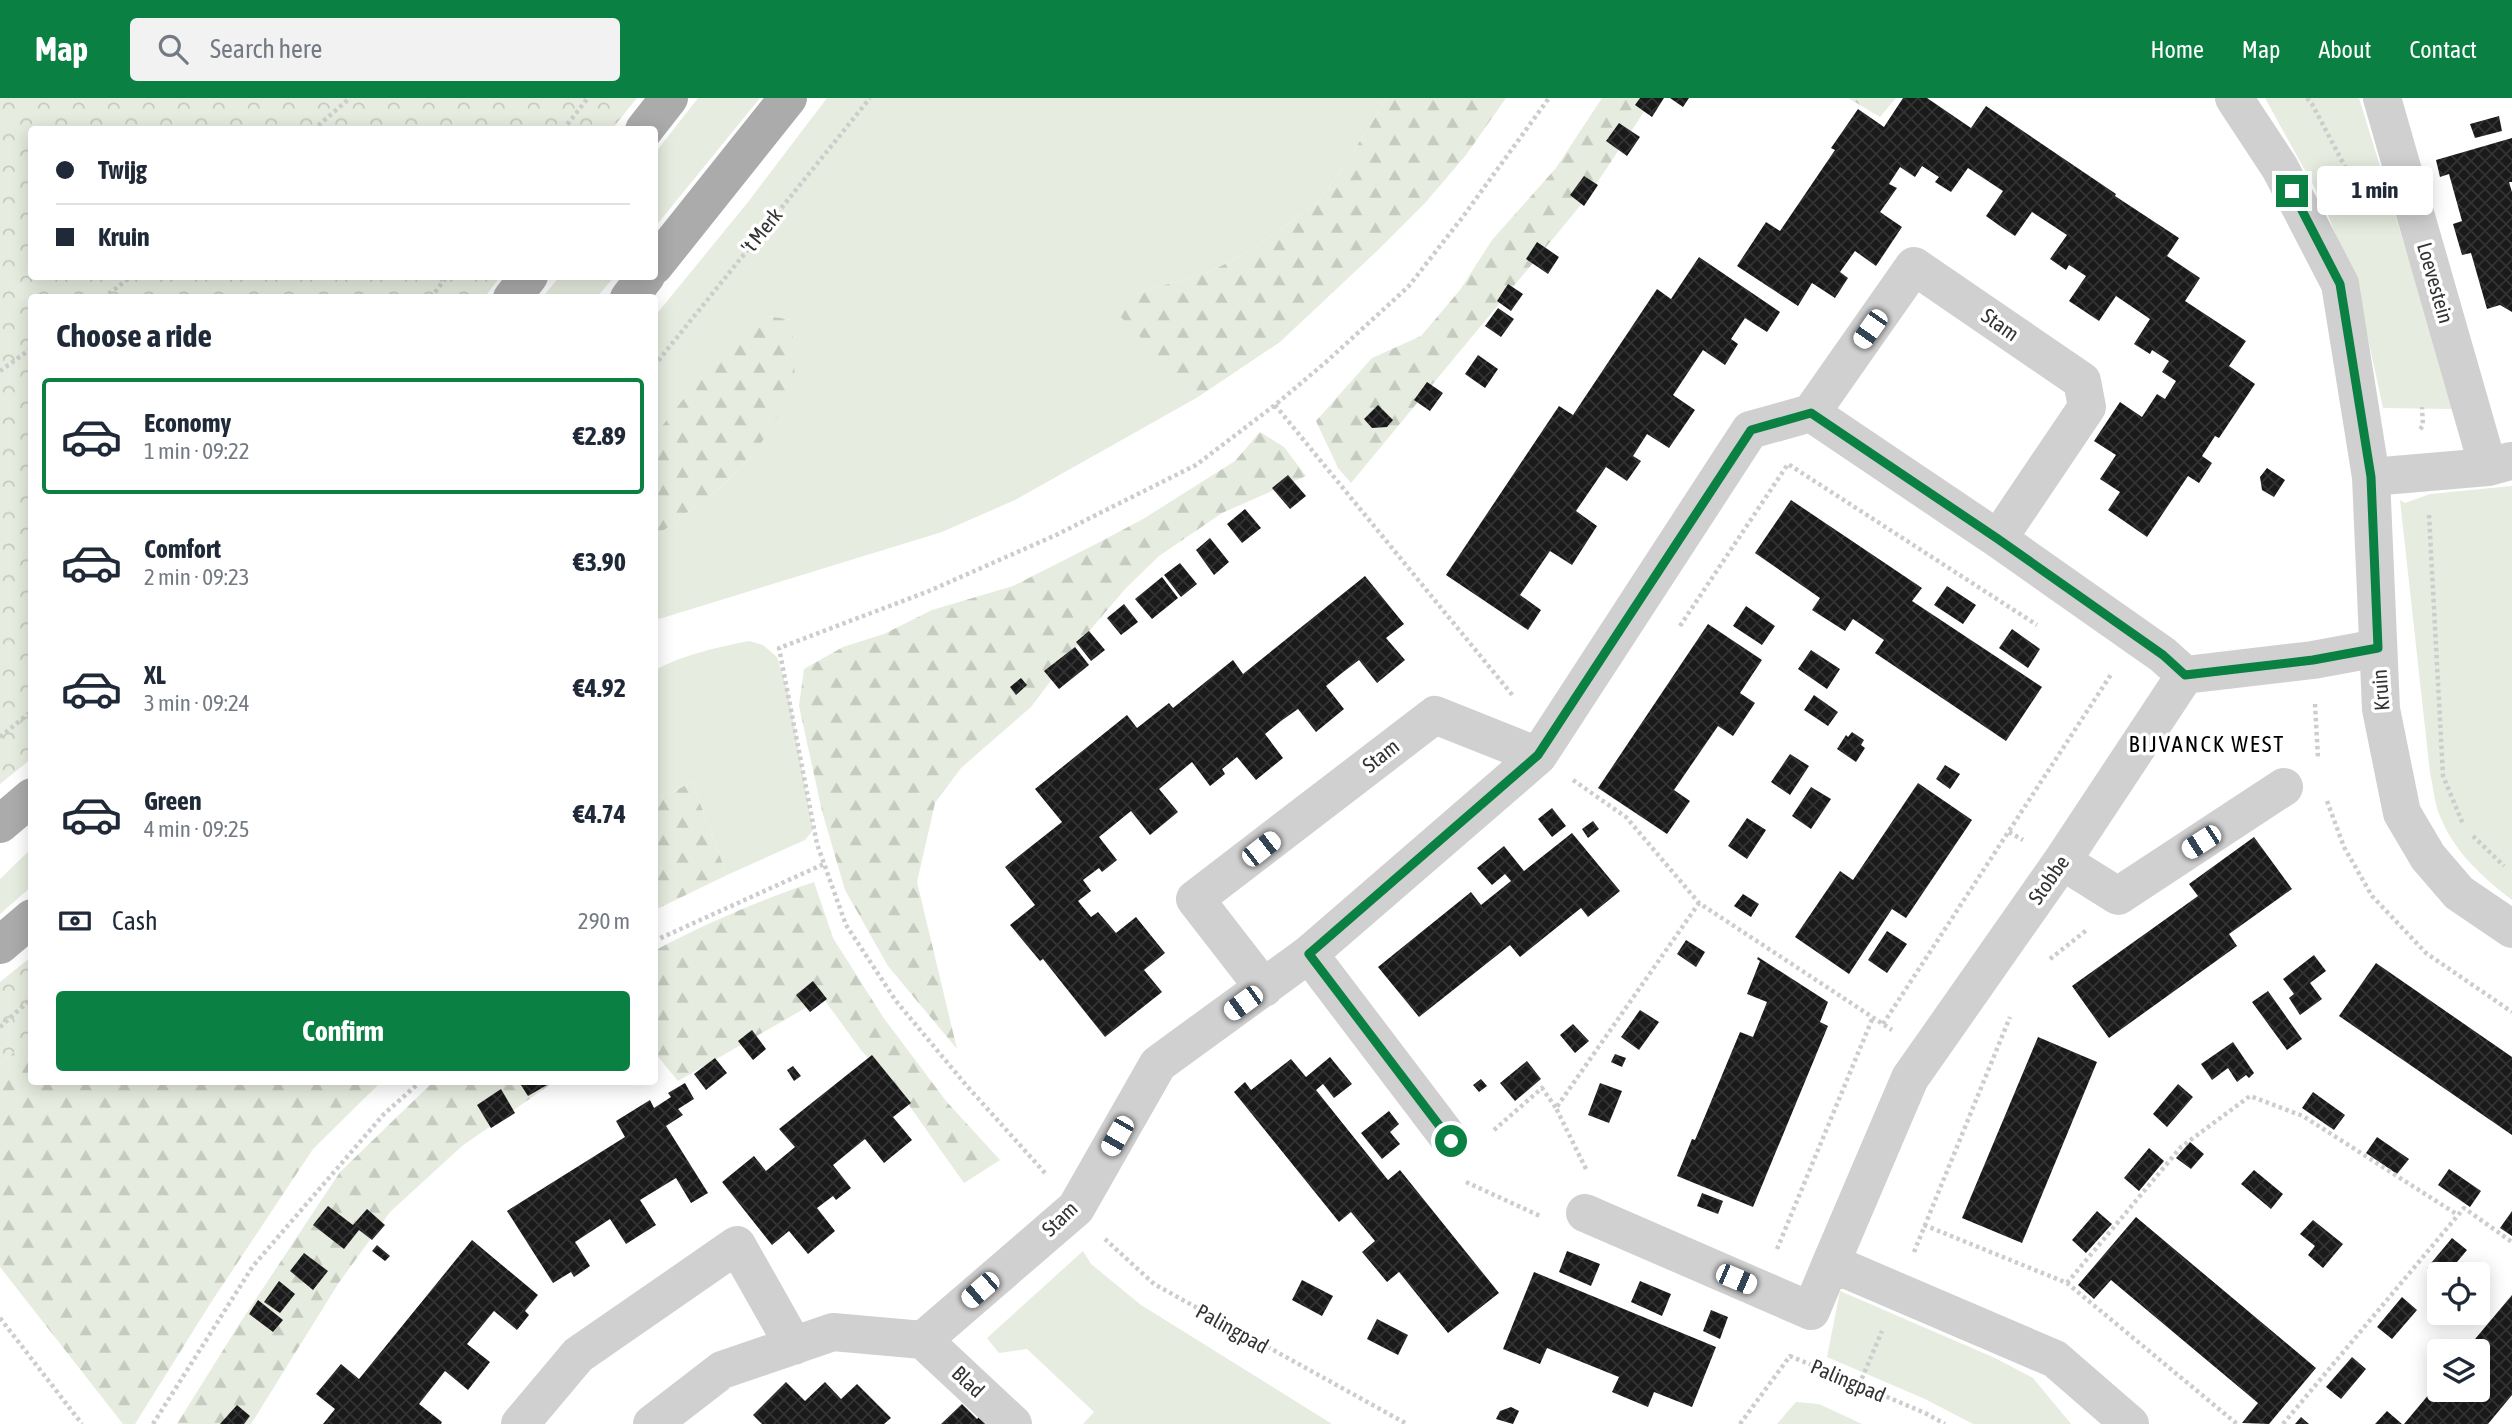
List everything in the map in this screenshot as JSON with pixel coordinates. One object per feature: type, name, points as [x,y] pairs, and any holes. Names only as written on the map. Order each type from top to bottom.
[{"type":"main road","points":[[647,126],[669,98]]},
{"type":"main road","points":[[658,261],[788,98]]},
{"type":"main road","points":[[632,294],[643,280]]},
{"type":"main road","points":[[0,824],[28,800]]},
{"type":"main road","points":[[0,945],[28,921]]},
{"type":"street","name":"Kruin","points":[[2234,98],[2280,168],[2340,284],[2371,477],[2381,709],[2402,813],[2428,858],[2459,893],[2512,929]]},
{"type":"street","name":"Loevestein","points":[[2371,477],[2500,464],[2382,98]]},
{"type":"street","name":"Stam","points":[[923,1340],[1076,1208],[1158,1064],[1309,954],[1543,748],[1751,430],[1811,413],[1914,266],[2082,381],[2087,407],[1998,539]]},
{"type":"street","points":[[1811,413],[1998,539],[2163,655],[2185,675],[2313,660],[2378,648]]},
{"type":"street","name":"Stobbe","points":[[1586,1213],[1811,1311],[1910,1078],[2062,861],[2185,675]]},
{"type":"street","name":"Stam","points":[[1264,988],[1195,900],[1435,715],[1543,748]]},
{"type":"street","points":[[2062,861],[2118,897],[2284,787]]},
{"type":"street","points":[[1309,954],[1451,1141]]},
{"type":"street","points":[[520,1424],[578,1355],[737,1245],[794,1346]]},
{"type":"street","points":[[1831,1262],[2055,1359],[2130,1424]]},
{"type":"street","points":[[652,1424],[722,1370],[833,1332],[923,1340]]},
{"type":"street","name":"Blad","points":[[923,1340],[1013,1424]]},
{"type":"path","points":[[318,126],[350,98]]},
{"type":"path","points":[[566,126],[588,98]]},
{"type":"path","name":"'t Merk","points":[[658,361],[870,98]]},
{"type":"path","points":[[1549,98],[1408,287],[1275,405],[1543,748],[1576,782],[1626,817],[1699,903],[1927,1053]]},
{"type":"path","points":[[108,294],[127,280]]},
{"type":"path","points":[[0,371],[28,351]]},
{"type":"path","name":"Palingpad","points":[[1275,405],[1196,465],[1056,535],[929,591],[779,648],[817,844],[846,925],[896,1001],[966,1085],[1076,1208],[1130,1264],[1154,1284],[1407,1424]]},
{"type":"path","points":[[1674,635],[1788,464],[2043,629]]},
{"type":"path","points":[[2427,472],[2443,776],[2466,829],[2508,870]]},
{"type":"path","points":[[1883,1024],[2112,674],[2101,666]]},
{"type":"path","points":[[0,737],[28,714]]},
{"type":"path","points":[[1576,782],[1583,771]]},
{"type":"path","points":[[658,939],[824,864]]},
{"type":"path","points":[[2043,964],[2108,914],[2118,897]]},
{"type":"path","points":[[1556,1108],[1699,903]]},
{"type":"path","points":[[0,1027],[28,1002]]},
{"type":"path","points":[[1858,1385],[1899,1292],[2015,1004]]},
{"type":"path","points":[[1761,1289],[1873,1017]]},
{"type":"path","points":[[153,1424],[253,1266],[384,1114],[417,1085]]},
{"type":"path","points":[[1542,1088],[1556,1108],[1590,1177],[1586,1213],[1563,1226],[1451,1175],[1451,1141],[1476,1145],[1542,1088]]},
{"type":"path","points":[[2067,1283],[2181,1147],[2250,1096],[2304,1116],[2458,1215]]},
{"type":"path","points":[[2283,1424],[2464,1208],[2512,1242]]},
{"type":"path","points":[[1924,1225],[2067,1283],[2237,1424]]},
{"type":"path","points":[[0,1318],[82,1424]]},
{"type":"path","name":"Palingpad","points":[[1740,1424],[1790,1356],[1945,1424]]},
{"type":"green space","points":[[0,98],[637,98],[614,126],[28,126],[28,280],[498,280],[487,294],[28,294],[28,761],[0,784]]},
{"type":"green space","points":[[698,98],[760,98],[658,223],[658,149]]},
{"type":"green space","points":[[827,98],[1387,98],[1319,201],[1241,256],[1209,272],[1134,294],[1118,313],[1198,397],[1015,500],[942,532],[659,619],[658,535],[720,488],[756,451],[791,320],[768,316],[658,432],[658,312],[748,202]]},
{"type":"green space","points":[[1387,98],[1506,98],[1466,155],[1425,203],[1378,250],[1280,342],[1198,397],[1117,313],[1134,294],[1209,272],[1241,256],[1319,201]]},
{"type":"green space","points":[[1602,98],[1653,98],[1589,195],[1351,483],[1338,468],[1316,421],[1372,358],[1421,336],[1460,290],[1492,240],[1556,168]]},
{"type":"green space","points":[[1848,98],[1896,98],[1880,117]]},
{"type":"green space","points":[[2265,98],[2359,98],[2455,409],[2383,408],[2358,292],[2324,205]]},
{"type":"green space","points":[[557,280],[611,280],[600,294],[545,294]]},
{"type":"green space","points":[[754,310],[768,316],[792,320],[795,381],[778,416],[756,451],[720,488],[658,535],[658,431]]},
{"type":"green space","points":[[1260,432],[1284,447],[1306,476],[1222,513],[1159,556],[1126,588],[1084,637],[1031,707],[961,768],[935,803],[917,882],[957,1049],[888,966],[845,890],[822,811],[799,706],[804,669],[843,647],[884,634],[932,610],[1013,586],[1096,544],[1143,519],[1235,461]]},
{"type":"green space","points":[[2512,486],[2512,900],[2479,872],[2459,850],[2444,825],[2437,806],[2430,773],[2400,500],[2405,503],[2430,494]]},
{"type":"green space","points":[[749,641],[763,645],[777,657],[788,692],[813,830],[805,840],[727,875],[692,782],[669,794],[658,796],[658,668],[712,649]]},
{"type":"green space","points":[[692,782],[727,875],[658,909],[658,796],[669,794]]},
{"type":"green space","points":[[28,852],[28,890],[0,914],[0,879]]},
{"type":"green space","points":[[814,882],[833,938],[883,1017],[946,1101],[1000,1160],[964,1183],[906,1101],[861,1050],[823,998],[678,1081],[658,1057],[658,949],[773,897]]},
{"type":"green space","points":[[28,959],[28,1041],[0,1063],[0,982]]},
{"type":"green space","points":[[28,1041],[28,1085],[378,1085],[313,1149],[210,1304],[135,1424],[123,1424],[0,1267],[0,1063]]},
{"type":"green space","points":[[430,1085],[550,1085],[462,1146],[390,1212],[338,1284],[251,1424],[177,1424],[240,1323],[340,1172]]},
{"type":"green space","points":[[1083,1251],[1091,1264],[1141,1305],[1332,1424],[1083,1424],[1094,1412],[1027,1349],[999,1353],[987,1338]]},
{"type":"green space","points":[[1840,1291],[1995,1358],[2033,1378],[2071,1424],[1973,1424],[1925,1399],[1827,1357]]},
{"type":"green space","points":[[1796,1402],[1819,1404],[1862,1424],[1777,1424]]},
{"type":"building","points":[[1640,98],[1664,98],[1652,117],[1635,105]]},
{"type":"building","points":[[1670,98],[1689,98],[1683,107]]},
{"type":"building","points":[[1903,98],[1927,98],[1971,128],[1986,106],[2179,238],[2167,256],[2200,278],[2185,301],[2246,341],[2229,366],[2255,384],[2219,438],[2215,436],[2202,456],[2212,463],[2199,483],[2188,476],[2147,537],[2108,510],[2120,492],[2100,479],[2116,455],[2094,441],[2120,402],[2142,417],[2157,394],[2165,399],[2176,381],[2162,372],[2169,361],[2152,350],[2150,354],[2134,344],[2150,319],[2116,296],[2099,321],[2069,301],[2086,276],[2069,265],[2066,270],[2050,259],[2067,235],[2032,212],[2015,236],[1986,216],[2003,191],[1968,168],[1951,192],[1935,182],[1939,177],[1922,166],[1915,177],[1900,167],[1889,184],[1897,188],[1880,212],[1902,227],[1876,266],[1855,251],[1840,272],[1848,278],[1835,298],[1812,283],[1798,306],[1737,266],[1766,222],[1780,231],[1835,150],[1831,148],[1858,109],[1884,127]]},
{"type":"building","points":[[2499,116],[2502,131],[2475,138],[2470,124]]},
{"type":"building","points":[[1619,123],[1640,137],[1627,156],[1606,141]]},
{"type":"building","points":[[2512,138],[2512,182],[2509,182],[2512,192],[2512,312],[2500,305],[2487,309],[2471,253],[2462,255],[2453,224],[2462,221],[2449,174],[2440,177],[2436,160]]},
{"type":"building","points":[[1584,176],[1598,185],[1584,206],[1570,195]]},
{"type":"building","points":[[1537,242],[1559,257],[1548,274],[1526,259]]},
{"type":"building","points":[[1699,257],[1780,312],[1767,332],[1745,318],[1731,339],[1738,344],[1725,365],[1703,350],[1673,395],[1695,410],[1669,448],[1647,434],[1633,456],[1641,461],[1627,481],[1606,467],[1576,511],[1597,526],[1572,565],[1550,551],[1520,595],[1541,610],[1528,630],[1446,575],[1559,406],[1573,415],[1657,289],[1671,299]]},
{"type":"building","points":[[1508,284],[1523,294],[1511,311],[1497,301]]},
{"type":"building","points":[[1498,308],[1514,319],[1501,337],[1485,326]]},
{"type":"building","points":[[1478,355],[1498,369],[1485,388],[1465,374]]},
{"type":"building","points":[[1427,382],[1443,393],[1430,411],[1414,400]]},
{"type":"building","points":[[1378,405],[1393,420],[1387,427],[1372,428],[1364,419]]},
{"type":"building","points":[[2267,468],[2285,480],[2274,497],[2262,490],[2260,477]]},
{"type":"building","points":[[1288,475],[1306,496],[1290,509],[1272,488]]},
{"type":"building","points":[[1791,500],[1922,588],[1912,601],[2042,687],[2006,741],[1875,653],[1884,640],[1853,619],[1845,631],[1812,610],[1820,598],[1755,553]]},
{"type":"building","points":[[1245,509],[1261,528],[1242,543],[1227,524]]},
{"type":"building","points":[[1210,538],[1229,562],[1214,575],[1196,550]]},
{"type":"building","points":[[1180,563],[1197,584],[1181,597],[1164,575]]},
{"type":"building","points":[[1365,576],[1404,624],[1386,638],[1405,660],[1377,683],[1359,660],[1342,673],[1326,686],[1344,709],[1316,732],[1298,709],[1281,721],[1265,734],[1283,758],[1256,780],[1237,757],[1222,769],[1225,774],[1210,786],[1192,762],[1159,789],[1178,812],[1150,835],[1131,811],[1099,837],[1117,860],[1102,872],[1099,868],[1083,880],[1091,891],[1078,901],[1091,917],[1098,912],[1116,933],[1136,917],[1165,953],[1144,970],[1162,992],[1105,1037],[1043,959],[1040,961],[1010,925],[1035,905],[1005,867],[1062,822],[1035,789],[1127,715],[1137,728],[1169,703],[1173,708],[1233,660],[1243,674]]},
{"type":"building","points":[[1162,577],[1178,598],[1152,619],[1135,599]]},
{"type":"building","points":[[1947,586],[1976,605],[1963,624],[1934,605]]},
{"type":"building","points":[[1124,604],[1138,622],[1121,635],[1107,618]]},
{"type":"building","points":[[1746,606],[1775,626],[1762,645],[1733,626]]},
{"type":"building","points":[[1708,624],[1762,660],[1740,693],[1755,703],[1733,736],[1718,726],[1674,790],[1690,801],[1667,834],[1598,788]]},
{"type":"building","points":[[2012,629],[2040,649],[2028,668],[1999,648]]},
{"type":"building","points":[[1089,631],[1105,650],[1091,661],[1076,642]]},
{"type":"building","points":[[1075,647],[1089,665],[1059,689],[1044,671]]},
{"type":"building","points":[[1811,650],[1840,669],[1827,689],[1798,669]]},
{"type":"building","points":[[1021,678],[1027,685],[1016,695],[1010,687]]},
{"type":"building","points":[[1814,695],[1838,712],[1828,726],[1804,710]]},
{"type":"building","points":[[1852,732],[1864,740],[1861,745],[1865,748],[1856,762],[1837,749],[1846,735],[1848,737]]},
{"type":"building","points":[[1790,754],[1809,766],[1790,795],[1771,782]]},
{"type":"building","points":[[1945,765],[1960,774],[1950,789],[1936,779]]},
{"type":"building","points":[[1918,783],[1972,820],[1906,918],[1892,909],[1849,974],[1795,937],[1840,871],[1853,880]]},
{"type":"building","points":[[1811,787],[1831,799],[1811,829],[1792,816]]},
{"type":"building","points":[[1552,808],[1566,826],[1552,837],[1538,819]]},
{"type":"building","points":[[1747,818],[1766,830],[1747,859],[1728,846]]},
{"type":"building","points":[[1593,821],[1599,829],[1588,838],[1582,829]]},
{"type":"building","points":[[1572,833],[1620,891],[1588,917],[1581,908],[1520,957],[1510,945],[1419,1017],[1378,967],[1471,892],[1481,905],[1511,881],[1505,874],[1492,885],[1477,868],[1504,846],[1524,871]]},
{"type":"building","points":[[2254,837],[2292,889],[2229,934],[2237,946],[2109,1038],[2072,986],[2198,896],[2189,884]]},
{"type":"building","points":[[1743,894],[1759,904],[1751,917],[1734,906]]},
{"type":"building","points":[[1887,931],[1907,944],[1887,973],[1868,960]]},
{"type":"building","points":[[1686,940],[1705,952],[1696,967],[1677,954]]},
{"type":"building","points":[[2314,955],[2326,971],[2310,983],[2322,999],[2300,1015],[2289,998],[2294,994],[2283,979]]},
{"type":"building","points":[[1758,957],[1828,1002],[1820,1022],[1828,1026],[1753,1207],[1677,1176],[1740,1032],[1753,1037],[1767,1002],[1747,994],[1760,961]]},
{"type":"building","points":[[2376,963],[2512,1057],[2512,1135],[2339,1016]]},
{"type":"building","points":[[813,981],[827,999],[810,1012],[796,995]]},
{"type":"building","points":[[2268,991],[2302,1039],[2287,1050],[2252,1002]]},
{"type":"building","points":[[1640,1010],[1659,1022],[1639,1050],[1621,1037]]},
{"type":"building","points":[[1573,1024],[1589,1041],[1575,1053],[1560,1035]]},
{"type":"building","points":[[752,1030],[766,1049],[753,1060],[738,1041]]},
{"type":"building","points":[[2038,1037],[2097,1062],[2022,1243],[1962,1218]]},
{"type":"building","points":[[2233,1042],[2254,1073],[2237,1082],[2228,1068],[2212,1080],[2201,1064]]},
{"type":"building","points":[[1615,1054],[1626,1058],[1622,1067],[1611,1062]]},
{"type":"building","points":[[872,1055],[911,1103],[893,1117],[912,1140],[884,1163],[865,1139],[833,1165],[851,1188],[836,1200],[833,1196],[817,1208],[835,1231],[808,1254],[789,1231],[772,1245],[722,1182],[754,1156],[766,1171],[795,1147],[779,1129]]},
{"type":"building","points":[[1330,1057],[1352,1084],[1334,1098],[1323,1084],[1316,1090],[1388,1180],[1400,1170],[1499,1293],[1448,1333],[1399,1272],[1387,1282],[1362,1252],[1375,1241],[1351,1212],[1339,1222],[1234,1092],[1245,1082],[1251,1090],[1291,1059],[1306,1077]]},
{"type":"building","points":[[715,1058],[727,1073],[706,1090],[694,1074]]},
{"type":"building","points":[[1527,1061],[1541,1079],[1515,1101],[1500,1083]]},
{"type":"building","points":[[793,1066],[801,1076],[794,1081],[787,1070]]},
{"type":"building","points":[[1481,1079],[1487,1086],[1479,1092],[1473,1085]]},
{"type":"building","points":[[685,1083],[694,1099],[678,1109],[683,1115],[666,1126],[708,1193],[691,1203],[676,1178],[640,1200],[656,1225],[626,1244],[610,1219],[575,1242],[590,1266],[574,1277],[571,1272],[553,1283],[507,1211],[625,1137],[616,1121],[650,1100],[654,1108],[671,1097],[668,1093]]},
{"type":"building","points":[[1600,1083],[1622,1091],[1609,1123],[1588,1115]]},
{"type":"building","points":[[2178,1084],[2193,1097],[2167,1127],[2153,1114]]},
{"type":"building","points":[[521,1085],[547,1085],[528,1096]]},
{"type":"building","points":[[501,1089],[515,1113],[491,1128],[477,1105]]},
{"type":"building","points":[[2313,1092],[2345,1115],[2334,1130],[2302,1108]]},
{"type":"building","points":[[1389,1111],[1399,1124],[1390,1132],[1400,1144],[1382,1159],[1361,1133]]},
{"type":"building","points":[[2377,1137],[2409,1159],[2397,1174],[2366,1153]]},
{"type":"building","points":[[2190,1142],[2204,1154],[2191,1169],[2176,1158]]},
{"type":"building","points":[[2149,1148],[2164,1161],[2139,1191],[2124,1178]]},
{"type":"building","points":[[2449,1169],[2481,1191],[2470,1207],[2438,1185]]},
{"type":"building","points":[[2254,1170],[2283,1194],[2271,1209],[2241,1184]]},
{"type":"building","points":[[1702,1193],[1723,1201],[1718,1214],[1697,1206]]},
{"type":"building","points":[[328,1206],[353,1225],[367,1209],[385,1225],[372,1240],[359,1230],[344,1249],[313,1225]]},
{"type":"building","points":[[2097,1211],[2112,1224],[2086,1253],[2072,1240]]},
{"type":"building","points":[[2512,1211],[2512,1236],[2500,1228]]},
{"type":"building","points":[[2136,1217],[2316,1368],[2269,1424],[2242,1423],[2258,1403],[2111,1280],[2094,1299],[2078,1285]]},
{"type":"building","points":[[2313,1220],[2343,1244],[2323,1268],[2308,1255],[2315,1246],[2300,1234]]},
{"type":"building","points":[[2452,1238],[2467,1250],[2457,1262],[2432,1262]]},
{"type":"building","points":[[472,1240],[538,1295],[525,1311],[529,1315],[517,1330],[494,1311],[467,1344],[490,1362],[468,1390],[445,1371],[419,1404],[442,1422],[441,1424],[323,1424],[335,1409],[316,1394],[341,1364],[359,1379]]},
{"type":"building","points":[[377,1245],[390,1256],[385,1261],[372,1251]]},
{"type":"building","points":[[1567,1251],[1600,1264],[1591,1286],[1559,1272]]},
{"type":"building","points":[[304,1253],[328,1271],[313,1290],[290,1271]]},
{"type":"building","points":[[1534,1272],[1716,1347],[1692,1407],[1654,1392],[1648,1407],[1612,1392],[1619,1377],[1547,1348],[1540,1364],[1503,1349]]},
{"type":"building","points":[[1302,1280],[1333,1296],[1322,1316],[1292,1300]]},
{"type":"building","points":[[279,1281],[295,1294],[280,1313],[264,1302]]},
{"type":"building","points":[[1640,1281],[1671,1294],[1662,1316],[1631,1302]]},
{"type":"building","points":[[2512,1295],[2512,1395],[2488,1424],[2404,1424],[2427,1397],[2427,1402],[2490,1402],[2490,1339],[2475,1339],[2487,1325],[2490,1325],[2490,1321]]},
{"type":"building","points":[[2402,1297],[2417,1310],[2392,1339],[2377,1327]]},
{"type":"building","points":[[258,1300],[283,1320],[273,1332],[249,1314]]},
{"type":"building","points":[[1711,1310],[1728,1317],[1720,1339],[1703,1331]]},
{"type":"building","points":[[1377,1319],[1408,1335],[1398,1355],[1367,1339]]},
{"type":"building","points":[[2352,1357],[2366,1369],[2341,1399],[2326,1387]]},
{"type":"building","points":[[786,1382],[805,1401],[825,1382],[841,1399],[857,1384],[891,1418],[884,1424],[762,1424],[753,1415]]},
{"type":"building","points":[[962,1404],[977,1419],[981,1415],[991,1424],[941,1424]]},
{"type":"building","points":[[237,1405],[250,1416],[244,1424],[220,1424]]},
{"type":"building","points":[[1511,1407],[1519,1411],[1513,1424],[1496,1419],[1500,1411]]},
{"type":"building","points":[[2387,1411],[2402,1424],[2375,1424]]},
{"type":"building","points":[[2301,1417],[2309,1424],[2295,1424]]},
{"type":"district","name":"BIJVANCK WEST","points":[[2207,744]]},
{"type":"route","points":[[1451,1141],[1309,954],[1538,755],[1751,430],[1811,413],[1998,539],[2163,655],[2185,675],[2313,660],[2378,648],[2371,477],[2340,284],[2292,191]]}]
